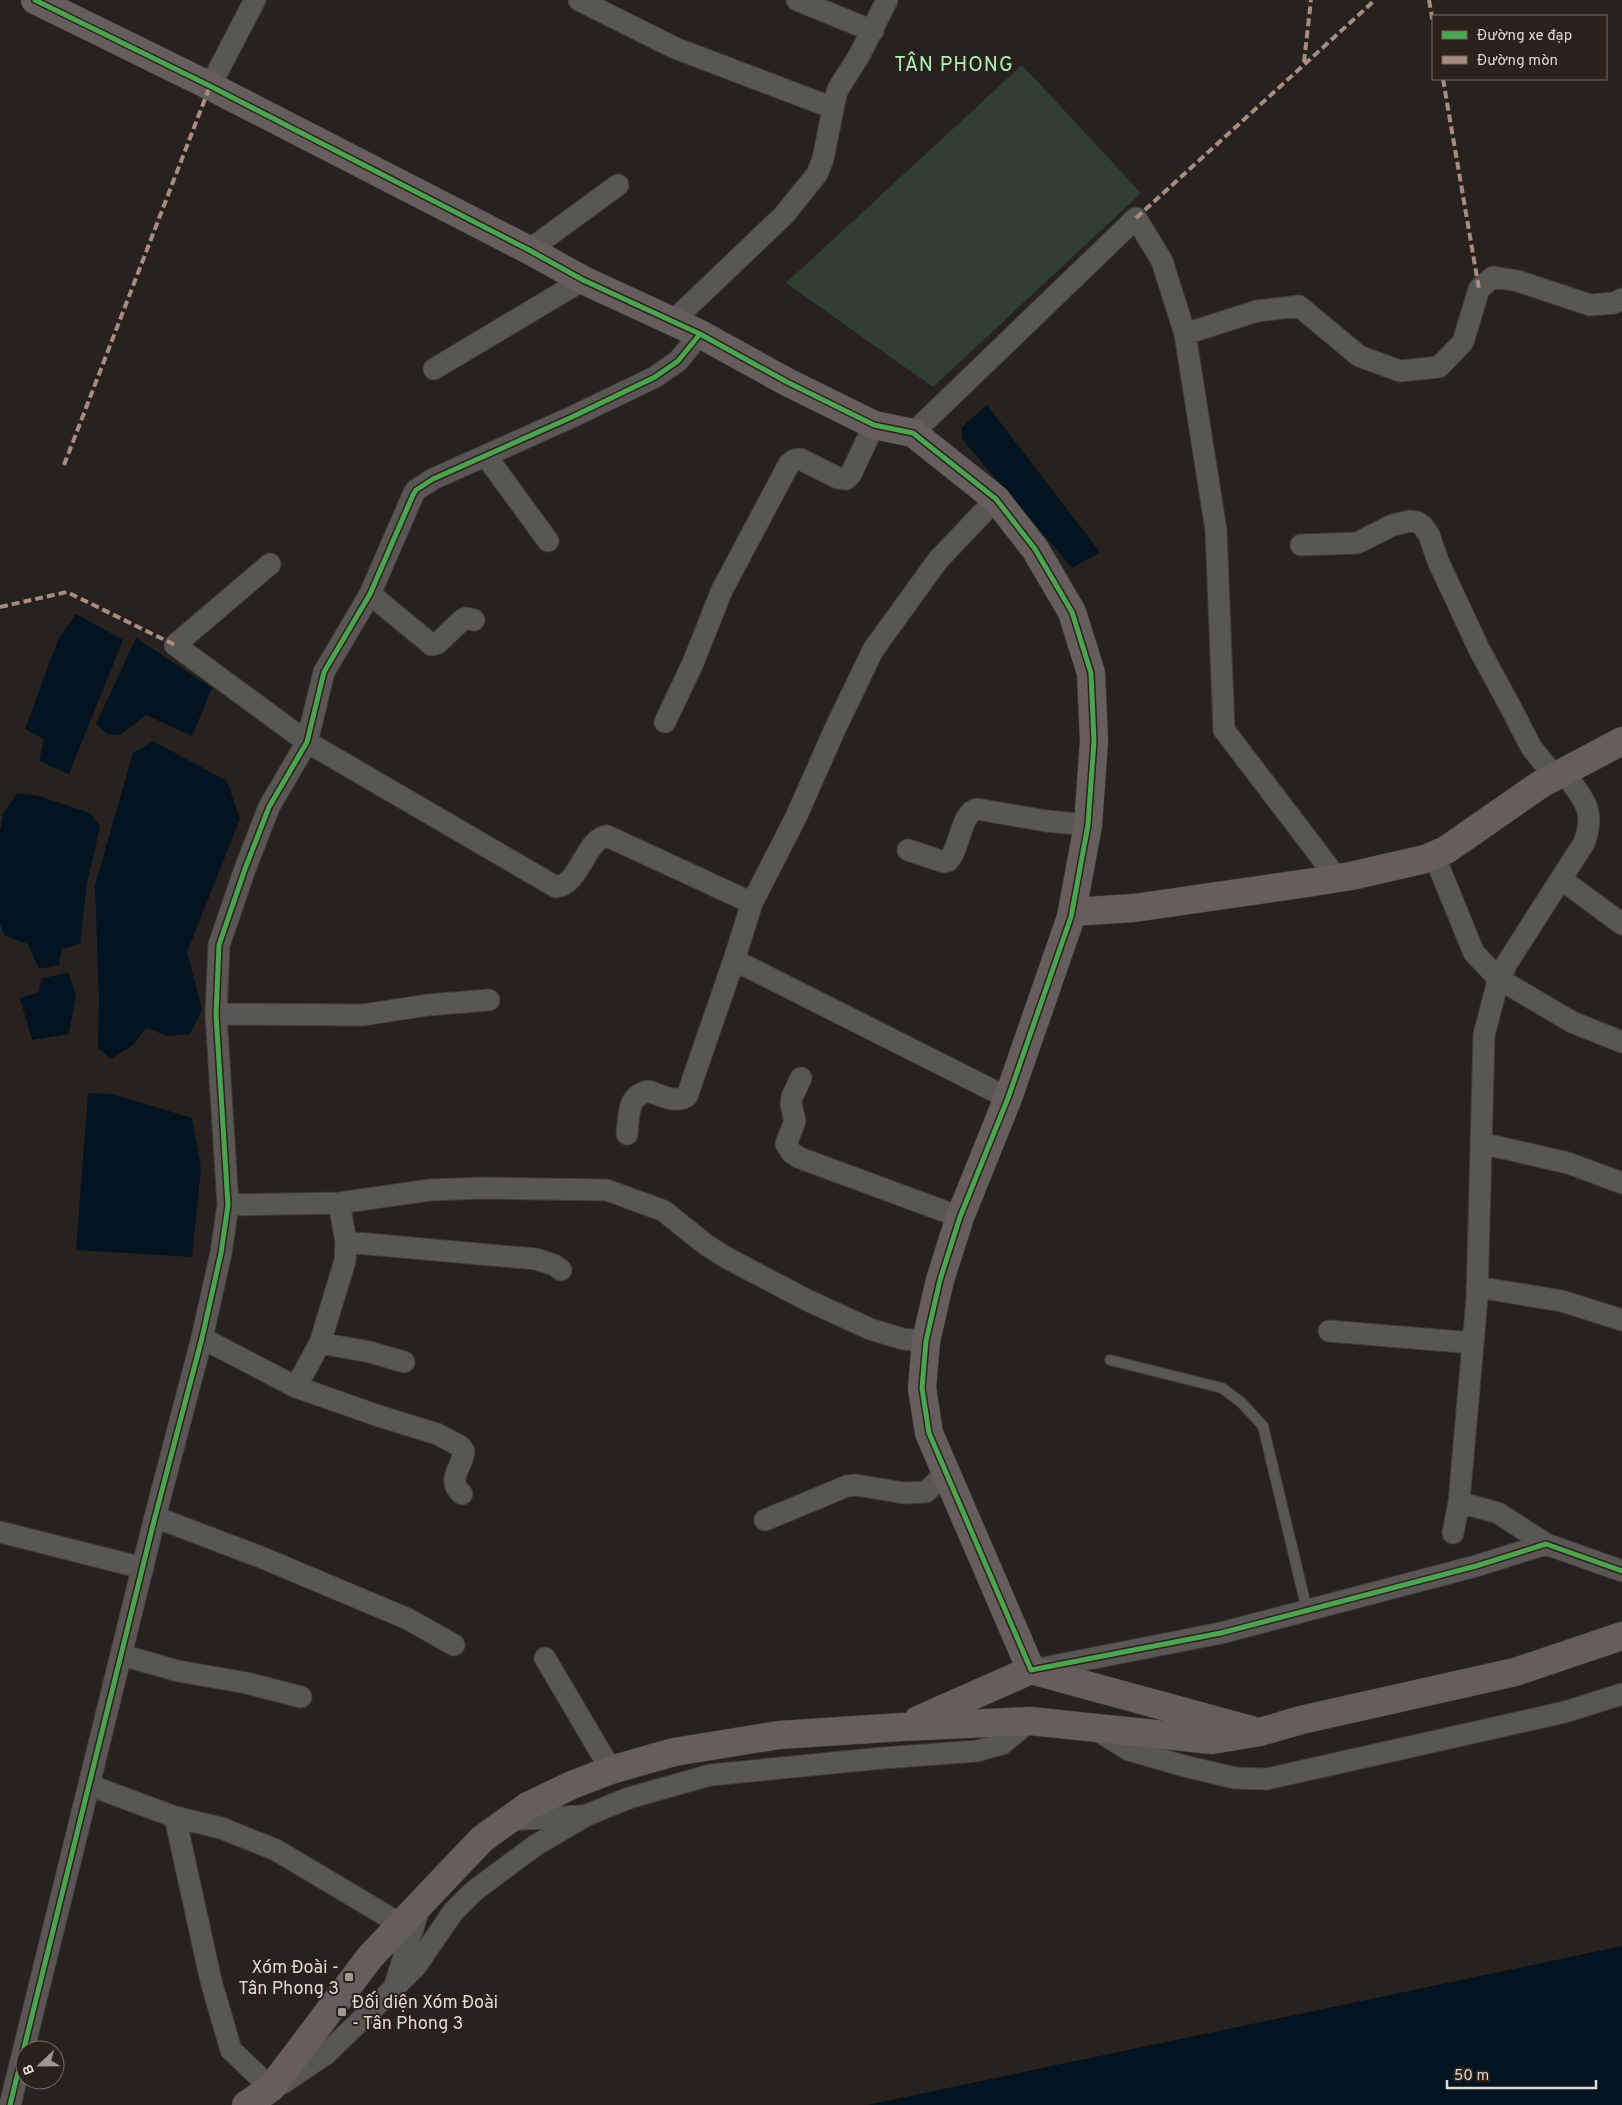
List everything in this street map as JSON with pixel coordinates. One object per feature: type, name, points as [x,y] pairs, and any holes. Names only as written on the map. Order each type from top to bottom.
[{"type":"street","points":[[35,0],[210,86],[529,250],[583,280],[700,334],[787,382],[874,425],[913,433],[996,499],[1035,549],[1072,612],[1091,673],[1094,741],[1088,825],[1072,912],[1008,1098],[960,1217],[940,1280],[926,1340],[922,1388],[928,1433],[1030,1670]]},
{"type":"street","points":[[210,86],[255,0]]},
{"type":"street","points":[[579,0],[675,48],[833,108]]},
{"type":"street","points":[[797,0],[873,30]]},
{"type":"street","points":[[673,321],[784,216],[807,189],[817,174],[823,159],[838,90],[873,30],[887,0]]},
{"type":"street","points":[[529,250],[618,185]]},
{"type":"street","points":[[913,433],[1136,218],[1162,261],[1185,334],[1216,530],[1224,730],[1337,878]]},
{"type":"street","points":[[1185,334],[1257,310],[1298,306],[1359,356],[1400,371],[1439,367],[1463,342],[1479,288],[1493,277],[1518,281],[1590,305],[1614,303],[1622,299]]},
{"type":"street","points":[[434,369],[583,280]]},
{"type":"street","points":[[10,2105],[155,1517],[202,1338],[221,1253],[228,1205],[216,1014],[219,945],[269,807],[307,742],[324,672],[370,594],[416,490],[433,479],[655,377],[678,361],[700,334]]},
{"type":"street","points":[[665,722],[693,663],[722,590],[789,464],[794,460],[800,459],[838,478],[846,479],[874,425]]},
{"type":"street","points":[[486,456],[548,542]]},
{"type":"street","points":[[627,1134],[630,1106],[636,1096],[648,1091],[676,1100],[687,1096],[752,903],[796,817],[835,729],[874,650],[938,560],[996,499]]},
{"type":"street","points":[[1301,545],[1358,543],[1393,525],[1410,521],[1417,522],[1423,526],[1429,535],[1438,561],[1478,649],[1530,747],[1560,774],[1589,810],[1590,827],[1584,843],[1506,963],[1484,1035],[1478,1287],[1459,1502],[1453,1533]]},
{"type":"street","points":[[270,564],[175,645],[307,742],[556,886],[568,882],[598,840],[606,836],[752,903]]},
{"type":"street","points":[[370,594],[432,645],[438,643],[462,620],[466,618],[474,620]]},
{"type":"street","points":[[1072,912],[1134,908],[1337,878],[1399,866],[1446,850],[1541,784],[1622,741]]},
{"type":"street","points":[[908,850],[944,862],[948,861],[953,855],[969,814],[977,808],[1046,821],[1088,825]]},
{"type":"street","points":[[1434,855],[1474,953],[1500,979],[1572,1022],[1622,1042]]},
{"type":"street","points":[[1561,879],[1622,924]]},
{"type":"street","points":[[734,960],[1008,1098]]},
{"type":"street","points":[[216,1014],[363,1016],[428,1005],[489,1000]]},
{"type":"street","points":[[801,1078],[791,1104],[795,1120],[786,1144],[792,1153],[849,1177],[960,1217]]},
{"type":"street","points":[[1480,1143],[1568,1163],[1622,1183]]},
{"type":"street","points":[[228,1205],[340,1203],[430,1190],[483,1188],[607,1190],[664,1211],[720,1253],[807,1300],[870,1329],[903,1339],[926,1340]]},
{"type":"street","points":[[296,1387],[320,1343],[345,1261],[346,1242],[340,1203]]},
{"type":"street","points":[[346,1242],[536,1259],[554,1265],[561,1270]]},
{"type":"street","points":[[1478,1287],[1562,1301],[1622,1320]]},
{"type":"street","points":[[1329,1331],[1473,1343]]},
{"type":"street","points":[[202,1338],[296,1387],[436,1434],[460,1446],[464,1451],[464,1459],[454,1475],[454,1483],[462,1494]]},
{"type":"street","points":[[320,1343],[370,1352],[404,1362]]},
{"type":"street","points":[[765,1520],[847,1486],[856,1485],[904,1493],[926,1492],[945,1474]]},
{"type":"street","points":[[1459,1502],[1498,1513],[1546,1544],[1622,1571]]},
{"type":"street","points":[[155,1517],[263,1558],[400,1615],[454,1645]]},
{"type":"street","points":[[0,1532],[143,1568]]},
{"type":"street","points":[[902,1727],[1030,1670],[1221,1633],[1476,1566],[1546,1544]]},
{"type":"street","points":[[271,2088],[370,1957],[411,1916],[482,1839],[528,1806],[572,1785],[611,1770],[674,1752],[779,1735],[902,1727],[1030,1721],[1212,1740],[1260,1732],[1301,1720],[1515,1672],[1622,1636]]},
{"type":"street","points":[[122,1656],[178,1671],[248,1683],[301,1697]]},
{"type":"street","points":[[545,1658],[611,1770]]},
{"type":"street","points":[[1030,1670],[1260,1732]]},
{"type":"street","points":[[1090,1726],[1129,1750],[1235,1778],[1266,1779],[1565,1712],[1622,1694]]},
{"type":"street","points":[[246,2105],[326,2054],[416,1966],[453,1912],[474,1891],[536,1844],[587,1815],[629,1798],[710,1775],[977,1751],[1002,1744],[1030,1721]]},
{"type":"street","points":[[89,1785],[175,1817],[221,1828],[276,1850],[348,1891],[411,1916]]},
{"type":"street","points":[[509,1820],[587,1815]]},
{"type":"street","points":[[175,1817],[211,1981],[231,2050],[271,2088]]},
{"type":"street","points":[[395,1987],[411,1916]]},
{"type":"lane","points":[[1110,1360],[1222,1388],[1242,1403],[1263,1426],[1307,1610]]},
{"type":"green space","points":[[1022,65],[1141,193],[933,387],[786,283]]},
{"type":"water","points":[[987,405],[1100,552],[1072,568],[962,439],[962,427]]},
{"type":"water","points":[[76,614],[123,640],[69,774],[39,761],[44,739],[25,729],[58,640]]},
{"type":"water","points":[[136,638],[212,688],[192,736],[146,715],[120,735],[107,734],[96,724]]},
{"type":"water","points":[[153,741],[227,781],[240,819],[187,952],[202,1010],[190,1034],[168,1036],[146,1028],[133,1045],[111,1059],[98,1048],[99,999],[95,885],[133,753]]},
{"type":"water","points":[[17,793],[39,796],[90,813],[100,827],[87,883],[80,944],[62,949],[59,965],[39,969],[28,944],[5,936],[0,924],[0,832],[3,814]]},
{"type":"water","points":[[68,972],[76,994],[69,1034],[32,1040],[20,998],[39,992],[41,979]]},
{"type":"water","points":[[88,1093],[112,1094],[192,1118],[201,1169],[192,1257],[76,1250]]},
{"type":"water","points":[[1622,1946],[1622,2105],[867,2105]]},
{"type":"marked path","points":[[1304,62],[1311,0]]},
{"type":"marked path","points":[[1136,218],[1375,0]]},
{"type":"marked path","points":[[1429,0],[1432,17]]},
{"type":"marked path","points":[[1443,80],[1479,289]]},
{"type":"marked path","points":[[64,465],[210,86]]},
{"type":"marked path","points":[[0,607],[67,592],[175,645]]},
{"type":"cycle path","points":[[35,0],[210,86],[529,250],[583,280],[700,334],[787,382],[874,425],[913,433],[996,499],[1035,549],[1072,612],[1091,673],[1094,741],[1088,825],[1071,917],[1008,1098],[960,1217],[940,1280],[926,1341],[922,1388],[929,1433],[1031,1670],[1221,1633],[1476,1566],[1546,1544],[1622,1571]]},
{"type":"cycle path","points":[[10,2105],[155,1517],[202,1338],[221,1253],[228,1205],[216,1014],[219,945],[269,807],[307,742],[324,672],[370,594],[416,490],[433,479],[572,417],[655,377],[678,361],[700,334]]},
{"type":"place","name":"Xóm Đoài - Tân Phong 3","points":[[349,1977]]},
{"type":"place","name":"Đối diện Xóm Đoài - Tân Phong 3","points":[[342,2012]]},
{"type":"district","name":"TÂN PHONG","points":[[954,64]]}]
